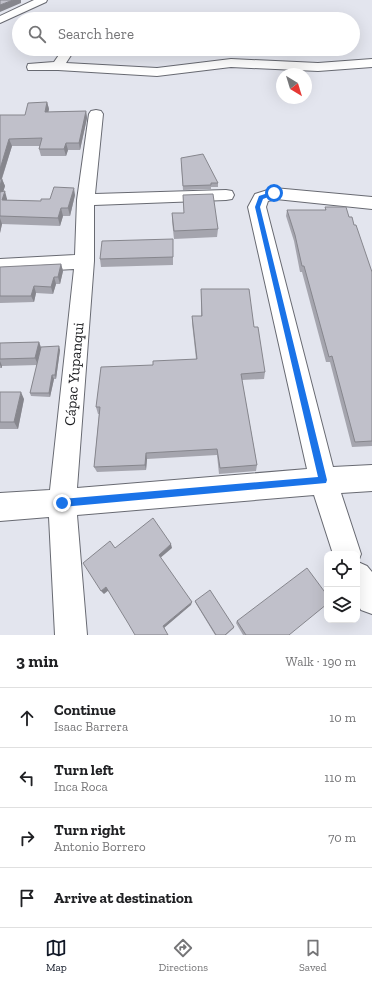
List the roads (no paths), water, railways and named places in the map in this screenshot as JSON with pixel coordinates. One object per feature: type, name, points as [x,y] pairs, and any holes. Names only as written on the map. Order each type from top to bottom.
[{"type":"street","points":[[17,12],[42,0]]},
{"type":"street","points":[[0,20],[12,14]]},
{"type":"street","points":[[58,66],[64,56]]},
{"type":"street","points":[[33,67],[58,66],[157,72],[211,60],[231,63],[318,67],[372,63]]},
{"type":"street","name":"Cápac Yupanqui","points":[[71,635],[62,503],[84,261],[86,200],[96,114]]},
{"type":"street","points":[[346,551],[323,480],[258,207],[261,198],[274,193],[372,203]]},
{"type":"street","points":[[86,200],[226,195]]},
{"type":"street","points":[[0,266],[84,261]]},
{"type":"street","points":[[0,507],[323,480],[372,478]]},
{"type":"street","points":[[360,581],[372,599]]}]
